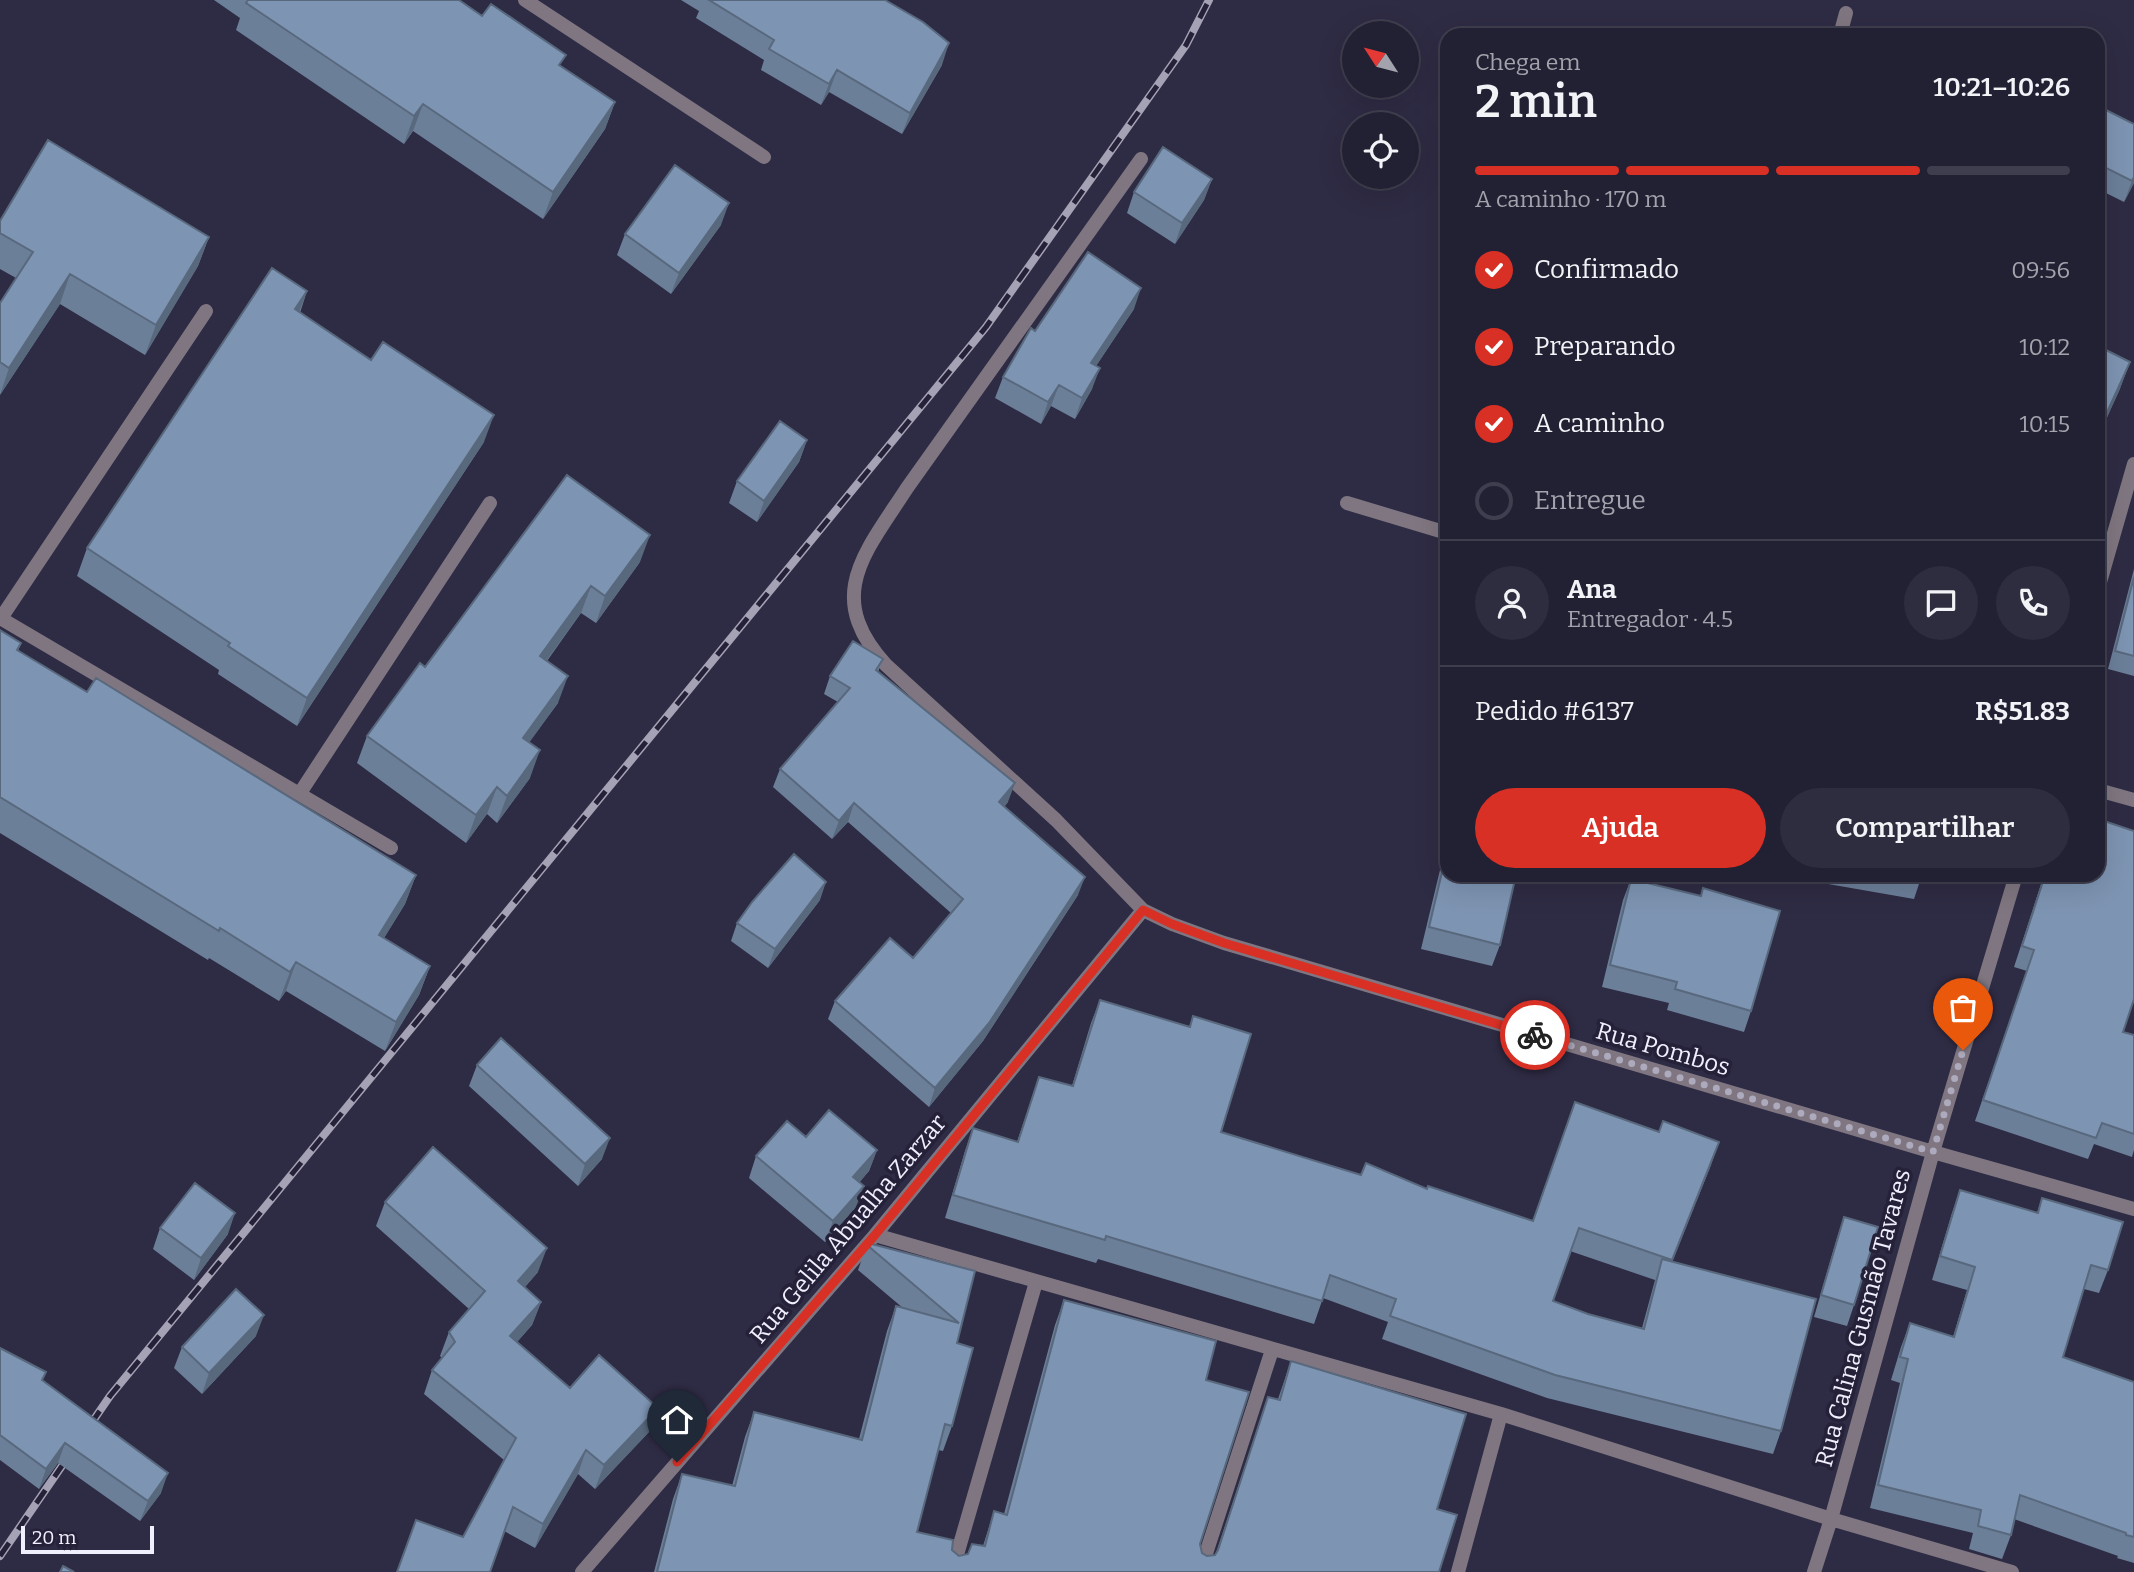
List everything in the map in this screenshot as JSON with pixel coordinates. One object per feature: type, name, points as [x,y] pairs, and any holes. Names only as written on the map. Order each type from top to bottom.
[{"type":"street","points":[[525,0],[764,157]]},
{"type":"street","points":[[1842,28],[1846,13]]},
{"type":"street","points":[[1141,159],[874,537],[862,561],[854,587],[853,612],[872,649],[886,665],[1056,820],[1143,910]]},
{"type":"street","points":[[206,311],[0,618],[391,848]]},
{"type":"street","points":[[2105,565],[2134,464]]},
{"type":"street","points":[[300,793],[489,503]]},
{"type":"street","points":[[1347,503],[1440,531]]},
{"type":"street","points":[[2105,792],[2134,800]]},
{"type":"street","name":"Rua Calina Gusmão Tavares","points":[[1814,1572],[1832,1519],[1933,1152],[2014,882]]},
{"type":"street","name":"Rua Pombos","points":[[1143,910],[1224,943],[2134,1209]]},
{"type":"street","name":"Rua Gelila Abualha Zarzar","points":[[582,1572],[875,1235],[1143,910]]},
{"type":"street","points":[[875,1235],[1501,1414],[1832,1519],[2012,1572]]},
{"type":"street","points":[[952,1572],[1036,1282]]},
{"type":"street","points":[[1200,1572],[1272,1350]]},
{"type":"street","points":[[1458,1572],[1501,1414]]},
{"type":"building","points":[[248,0],[459,0],[482,16],[491,4],[566,55],[559,65],[615,102],[553,192],[423,104],[414,116],[246,3]]},
{"type":"building","points":[[709,0],[885,0],[923,22],[949,43],[910,113],[837,70],[829,84],[769,49],[774,40]]},
{"type":"building","points":[[2105,110],[2134,124],[2132,181],[2105,168]]},
{"type":"building","points":[[48,140],[209,237],[156,325],[70,274],[9,368],[0,362],[0,303],[33,252],[0,233],[0,221]]},
{"type":"building","points":[[1163,147],[1212,179],[1182,223],[1134,192]]},
{"type":"building","points":[[675,165],[729,203],[679,273],[625,234]]},
{"type":"building","points":[[1088,252],[1141,288],[1091,363],[1100,368],[1082,398],[1059,385],[1048,402],[1003,377],[1031,328],[1035,331]]},
{"type":"building","points":[[272,268],[307,291],[295,309],[371,360],[383,342],[494,415],[307,698],[87,548]]},
{"type":"building","points":[[2105,350],[2130,362],[2105,417]]},
{"type":"building","points":[[780,421],[807,440],[764,501],[737,481]]},
{"type":"building","points":[[567,475],[650,535],[605,596],[591,586],[540,656],[568,676],[523,738],[540,750],[507,796],[497,787],[476,815],[367,736],[420,663],[425,667]]},
{"type":"building","points":[[2134,577],[2134,656],[2115,651]]},
{"type":"building","points":[[0,630],[21,643],[17,650],[87,692],[96,678],[416,875],[379,935],[430,966],[396,1022],[296,962],[290,972],[0,797]]},
{"type":"building","points":[[853,641],[883,659],[876,670],[1015,783],[999,802],[1085,877],[989,1023],[935,1088],[835,1001],[890,938],[913,958],[963,899],[854,803],[839,821],[780,769],[850,688],[830,676]]},
{"type":"building","points":[[2105,821],[2134,831],[2134,999],[2123,1032],[2134,1035],[2134,1134],[2102,1123],[2096,1138],[1983,1100],[2034,950],[2022,946],[2043,882],[2105,882]]},
{"type":"building","points":[[794,854],[826,882],[775,949],[737,923]]},
{"type":"building","points":[[1440,881],[1514,882],[1500,945],[1429,927]]},
{"type":"building","points":[[1630,882],[1643,882],[1701,896],[1703,888],[1780,911],[1751,1011],[1675,989],[1677,982],[1610,965]]},
{"type":"building","points":[[1100,1000],[1190,1027],[1193,1016],[1251,1034],[1221,1132],[1361,1175],[1366,1163],[1427,1189],[1428,1186],[1533,1221],[1575,1102],[1659,1132],[1663,1121],[1719,1142],[1672,1260],[1579,1228],[1553,1301],[1588,1314],[1644,1329],[1662,1259],[1816,1299],[1781,1431],[1555,1375],[1390,1316],[1396,1299],[1330,1275],[1322,1301],[1106,1236],[1105,1240],[953,1195],[973,1128],[1018,1142],[1039,1077],[1073,1086]]},
{"type":"building","points":[[501,1038],[610,1138],[585,1164],[477,1065]]},
{"type":"building","points":[[829,1110],[877,1150],[853,1177],[864,1186],[833,1221],[756,1156],[787,1121],[806,1137]]},
{"type":"building","points":[[433,1147],[547,1248],[518,1281],[541,1302],[510,1336],[570,1388],[599,1355],[658,1408],[604,1465],[586,1450],[543,1524],[513,1507],[490,1572],[397,1572],[416,1520],[463,1537],[516,1438],[432,1370],[455,1342],[449,1332],[485,1291],[385,1202]]},
{"type":"building","points":[[195,1183],[235,1213],[201,1258],[160,1228]]},
{"type":"building","points":[[1960,1190],[2038,1213],[2042,1198],[2123,1222],[2108,1270],[2091,1265],[2063,1357],[2134,1382],[2134,1537],[2020,1495],[2011,1535],[1978,1526],[1981,1510],[1878,1485],[1908,1359],[1900,1357],[1910,1323],[1954,1337],[1975,1267],[1940,1256]]},
{"type":"building","points":[[1844,1217],[1878,1227],[1854,1305],[1821,1295]]},
{"type":"building","points":[[868,1243],[975,1271],[957,1343],[973,1348],[952,1426],[945,1424],[917,1532],[953,1540],[952,1550],[959,1556],[968,1554],[972,1544],[985,1546],[994,1511],[1007,1515],[1064,1300],[1216,1341],[1206,1380],[1249,1392],[1200,1544],[1202,1553],[1207,1556],[1215,1555],[1218,1550],[1268,1397],[1280,1400],[1291,1361],[1466,1414],[1437,1509],[1457,1515],[1439,1572],[657,1572],[682,1474],[735,1486],[754,1412],[862,1440],[896,1306],[959,1323],[867,1245]]},
{"type":"building","points":[[236,1289],[264,1315],[209,1373],[182,1347]]},
{"type":"building","points":[[0,1348],[46,1372],[42,1380],[168,1473],[148,1501],[65,1443],[46,1469],[0,1435]]},
{"type":"building","points":[[63,1566],[74,1572],[60,1572]]},
{"type":"railway","points":[[0,1556],[110,1396],[986,327],[1186,45],[1209,0]]},
{"type":"way so far","points":[[1535,1035],[1933,1152],[1963,1050]]},
{"type":"route","points":[[677,1462],[875,1235],[1143,910],[1224,943],[1535,1035]]}]
